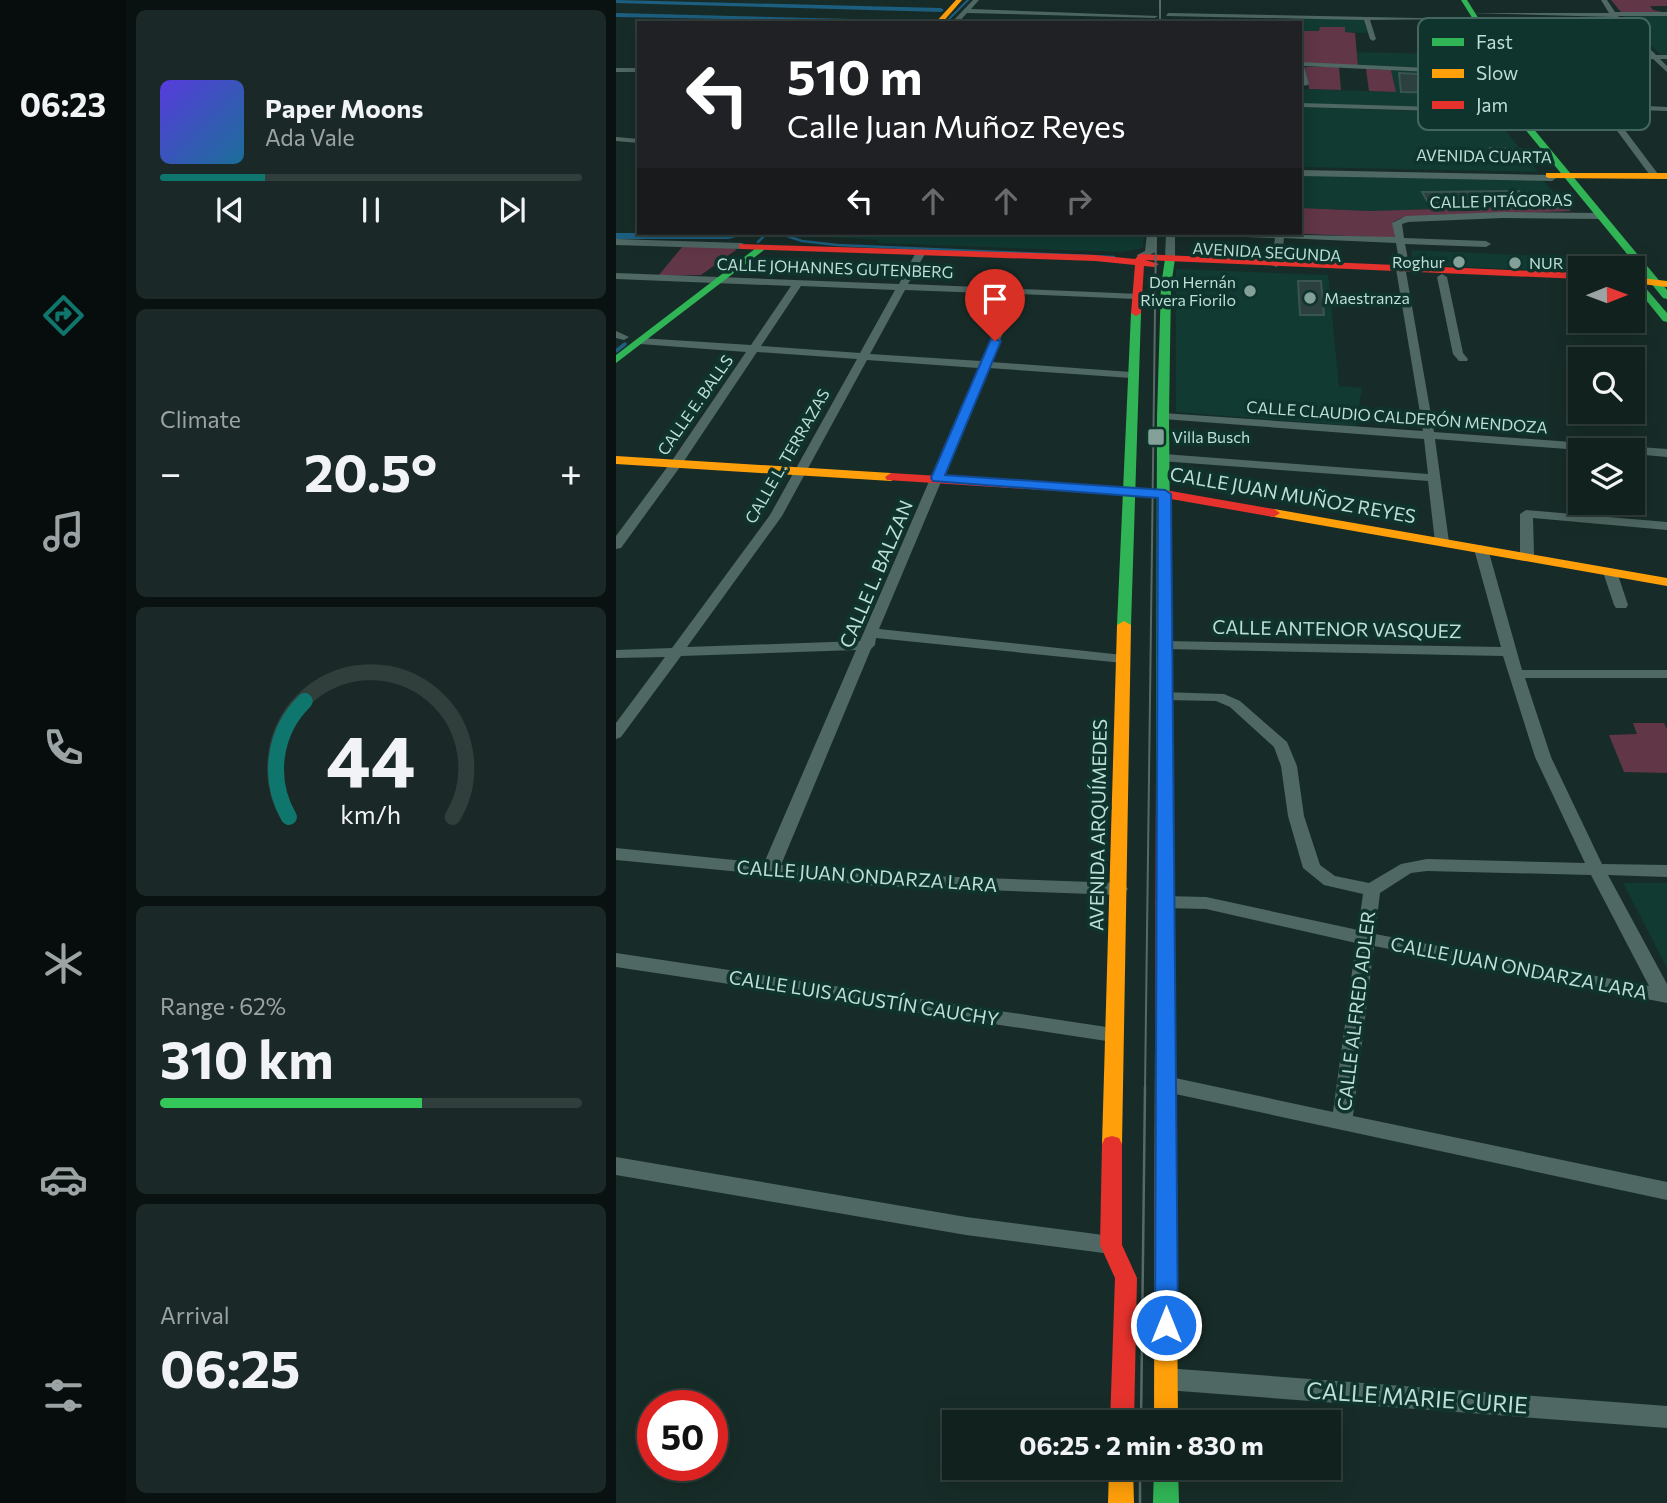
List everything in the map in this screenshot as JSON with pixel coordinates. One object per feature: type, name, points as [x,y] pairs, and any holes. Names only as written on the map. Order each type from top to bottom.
[{"type":"main road","points":[[1451,0],[1468,10]]},
{"type":"main road","points":[[941,21],[962,5]]},
{"type":"main road","points":[[1514,130],[1601,216],[1648,285],[1667,319]]},
{"type":"main road","points":[[1559,176],[1583,216],[1648,285]]},
{"type":"main road","name":"AVENIDA CUARTA","points":[[1559,176],[1663,177]]},
{"type":"main road","points":[[627,337],[720,279],[758,240]]},
{"type":"main road","name":"AVENIDA SEGUNDA","points":[[742,246],[758,240],[922,252],[1568,276]]},
{"type":"main road","points":[[616,360],[627,337],[742,246]]},
{"type":"main road","name":"AVENIDA ARQUÍMEDES","points":[[1122,1410],[1126,1278],[1111,1245],[1113,1035],[1131,375],[1140,259]]},
{"type":"main road","points":[[1166,1410],[1166,695],[1163,416],[1169,262]]},
{"type":"main road","name":"AVENIDA SEGUNDA","points":[[1169,262],[1276,264],[1402,271],[1441,277],[1568,282]]},
{"type":"main road","name":"CALLE JUAN MUÑOZ REYES","points":[[616,460],[1165,494],[1667,582]]},
{"type":"main road","points":[[1121,1503],[1122,1480]]},
{"type":"main road","points":[[1166,1480],[1166,1503]]},
{"type":"street","points":[[962,5],[976,0]]},
{"type":"street","points":[[1604,0],[1618,18]]},
{"type":"street","points":[[962,5],[1155,19],[1156,2]]},
{"type":"street","points":[[1168,2],[1168,19],[1290,20],[1468,10],[1667,14]]},
{"type":"street","points":[[1366,17],[1373,39]]},
{"type":"street","points":[[1650,53],[1667,70]]},
{"type":"street","points":[[1650,57],[1667,57]]},
{"type":"street","points":[[1302,65],[1418,70]]},
{"type":"street","points":[[616,70],[637,71]]},
{"type":"street","points":[[1302,73],[1305,84]]},
{"type":"street","points":[[1302,105],[1418,106]]},
{"type":"street","points":[[1623,130],[1663,177]]},
{"type":"street","points":[[616,139],[637,141]]},
{"type":"street","name":"AVENIDA CUARTA","points":[[1302,171],[1559,176]]},
{"type":"street","name":"CALLE PITÁGORAS","points":[[1400,240],[1397,223],[1402,220],[1491,215],[1601,216]]},
{"type":"street","name":"AVENIDA ARQUÍMEDES","points":[[1140,259],[1150,252],[1151,235]]},
{"type":"street","points":[[1169,262],[1170,235]]},
{"type":"street","points":[[1276,264],[1280,235]]},
{"type":"street","points":[[1300,235],[1486,244]]},
{"type":"street","points":[[1400,240],[1402,271],[1429,435],[1441,542]]},
{"type":"street","name":"AVENIDA SEGUNDA","points":[[616,242],[742,246]]},
{"type":"street","name":"CALLE L. TERRAZAS","points":[[616,734],[679,652],[776,516],[922,252]]},
{"type":"street","name":"CALLE JOHANNES GUTENBERG","points":[[616,276],[1136,296]]},
{"type":"street","points":[[1441,277],[1458,354],[1463,359]]},
{"type":"street","name":"CALLE E. BALLS","points":[[616,545],[676,464],[798,282]]},
{"type":"street","name":"CALLE L. BALZAN","points":[[769,872],[1016,291]]},
{"type":"street","points":[[627,337],[755,349],[1131,375]]},
{"type":"street","name":"CALLE CLAUDIO CALDERÓN MENDOZA","points":[[1163,416],[1568,445]]},
{"type":"street","name":"CALLE CLAUDIO CALDERÓN MENDOZA","points":[[1645,451],[1667,453]]},
{"type":"street","points":[[1164,458],[1434,478]]},
{"type":"street","points":[[1527,556],[1526,514],[1667,526]]},
{"type":"street","points":[[1481,549],[1509,652],[1543,757],[1595,867],[1665,996]]},
{"type":"street","points":[[1610,572],[1621,605]]},
{"type":"street","points":[[616,654],[870,639],[1123,659]]},
{"type":"street","name":"CALLE ANTENOR VASQUEZ","points":[[1164,645],[1509,652]]},
{"type":"street","points":[[1518,674],[1667,674]]},
{"type":"street","name":"CALLE ALFRED ADLER","points":[[1166,695],[1219,696],[1235,704],[1282,745],[1289,766],[1296,816],[1312,867],[1330,881],[1372,890],[1342,1121]]},
{"type":"street","name":"CALLE JUAN ONDARZA LARA","points":[[616,854],[769,872],[876,880],[1119,889]]},
{"type":"street","points":[[1372,890],[1407,868],[1427,865],[1667,870]]},
{"type":"street","name":"CALLE JUAN ONDARZA LARA","points":[[1164,902],[1206,903],[1364,938],[1665,996]]},
{"type":"street","name":"CALLE LUIS AGUSTÍN CAUCHY","points":[[616,960],[1113,1035]]},
{"type":"street","points":[[1166,1084],[1667,1191]]},
{"type":"street","points":[[616,1166],[966,1226],[1111,1245]]},
{"type":"street","name":"CALLE MARIE CURIE","points":[[1166,1379],[1667,1417]]},
{"type":"shaded area","points":[[1611,0],[1667,0],[1667,6],[1650,6],[1653,10],[1667,13],[1621,12]]},
{"type":"shaded area","points":[[1667,16],[1667,55],[1660,54],[1650,44],[1650,18],[1623,17]]},
{"type":"shaded area","points":[[1294,18],[1363,19],[1368,33],[1302,31],[1302,21],[1295,21]]},
{"type":"shaded area","points":[[1320,27],[1345,27],[1345,32],[1355,33],[1358,66],[1304,63],[1302,31],[1319,31]]},
{"type":"shaded area","points":[[1357,52],[1418,54],[1418,68],[1358,66]]},
{"type":"shaded area","points":[[1305,67],[1339,67],[1341,90],[1309,89]]},
{"type":"shaded area","points":[[1366,69],[1391,70],[1396,92],[1369,91]]},
{"type":"shaded area","points":[[1391,70],[1418,71],[1418,106],[1302,104],[1302,89],[1396,92]]},
{"type":"shaded area","points":[[1302,107],[1418,111],[1418,130],[1506,130],[1538,172],[1302,167]]},
{"type":"shaded area","points":[[1302,175],[1543,180],[1565,205],[1370,211],[1302,208]]},
{"type":"shaded area","points":[[1565,205],[1571,211],[1401,218],[1393,222],[1395,237],[1392,238],[1302,234],[1302,208],[1370,211]]},
{"type":"shaded area","points":[[810,235],[1144,235],[1143,248],[1121,252],[877,243],[878,240]]},
{"type":"shaded area","points":[[683,246],[736,250],[701,275],[658,276]]},
{"type":"shaded area","points":[[1411,250],[1568,257],[1568,271],[1420,265],[1412,261]]},
{"type":"shaded area","points":[[1176,269],[1328,275],[1339,386],[1362,388],[1356,426],[1176,412]]},
{"type":"shaded area","points":[[1633,723],[1664,723],[1667,729],[1667,773],[1624,772],[1609,735],[1637,734]]},
{"type":"shaded area","points":[[1623,883],[1667,883],[1667,968],[1630,896]]},
{"type":"building","points":[[1399,73],[1418,74],[1418,92],[1401,92]]},
{"type":"building","points":[[1490,148],[1535,150],[1534,161],[1493,160]]},
{"type":"building","points":[[1519,191],[1527,203],[1429,204],[1422,192]]},
{"type":"building","name":"Maestranza","points":[[1298,281],[1321,281],[1324,315],[1300,315]]},
{"type":"waterway","points":[[947,21],[968,0]]},
{"type":"waterway","points":[[616,1],[941,10]]},
{"type":"waterway","points":[[616,15],[854,21]]},
{"type":"waterway","points":[[616,236],[734,235]]},
{"type":"waterway","points":[[758,242],[765,235]]},
{"type":"waterway","points":[[784,235],[802,241],[837,245],[1114,257]]},
{"type":"waterway","points":[[616,351],[625,344]]},
{"type":"tram line","points":[[1160,0],[1160,21]]},
{"type":"tram line","points":[[1145,1089],[1156,235]]},
{"type":"tram line","points":[[1141,1410],[1145,1087]]},
{"type":"tram line","points":[[1140,1480],[1140,1503]]},
{"type":"traffic: fast","points":[[1464,0],[1475,18]]},
{"type":"traffic: fast","points":[[1530,130],[1667,296]]},
{"type":"traffic: fast","points":[[616,360],[763,247]]},
{"type":"traffic: fast","points":[[1164,773],[1163,416],[1166,286],[1170,259]]},
{"type":"traffic: fast","points":[[1645,293],[1667,319]]},
{"type":"traffic: fast","points":[[1124,625],[1136,313]]},
{"type":"traffic: fast","points":[[1166,1480],[1166,1503]]},
{"type":"traffic: slow","points":[[940,21],[959,0]]},
{"type":"traffic: slow","points":[[1549,175],[1667,176]]},
{"type":"traffic: slow","points":[[1645,281],[1667,284]]},
{"type":"traffic: slow","points":[[616,460],[891,477]]},
{"type":"traffic: slow","points":[[1274,513],[1667,582]]},
{"type":"traffic: slow","points":[[1112,1144],[1124,625]]},
{"type":"traffic: slow","points":[[1165,1042],[1166,1410]]},
{"type":"traffic: slow","points":[[1121,1480],[1121,1503]]},
{"type":"traffic: jam","points":[[742,246],[1095,258],[1154,264]]},
{"type":"traffic: jam","points":[[1136,313],[1140,257],[1568,275]]},
{"type":"traffic: jam","points":[[891,477],[1165,494],[1274,513]]},
{"type":"traffic: jam","points":[[1164,773],[1165,1042]]},
{"type":"traffic: jam","points":[[1112,1144],[1111,1245],[1126,1278],[1122,1410]]},
{"type":"place","name":"Roghur","points":[[1459,262]]},
{"type":"place","name":"NUR","points":[[1515,263]]},
{"type":"place","name":"Don Hernán Rivera Fiorilo","points":[[1250,291]]},
{"type":"place","name":"Maestranza","points":[[1310,298]]},
{"type":"place","name":"Villa Busch","points":[[1156,437]]},
{"type":"route","points":[[995,341],[938,478],[1165,494],[1166,1325]]}]
